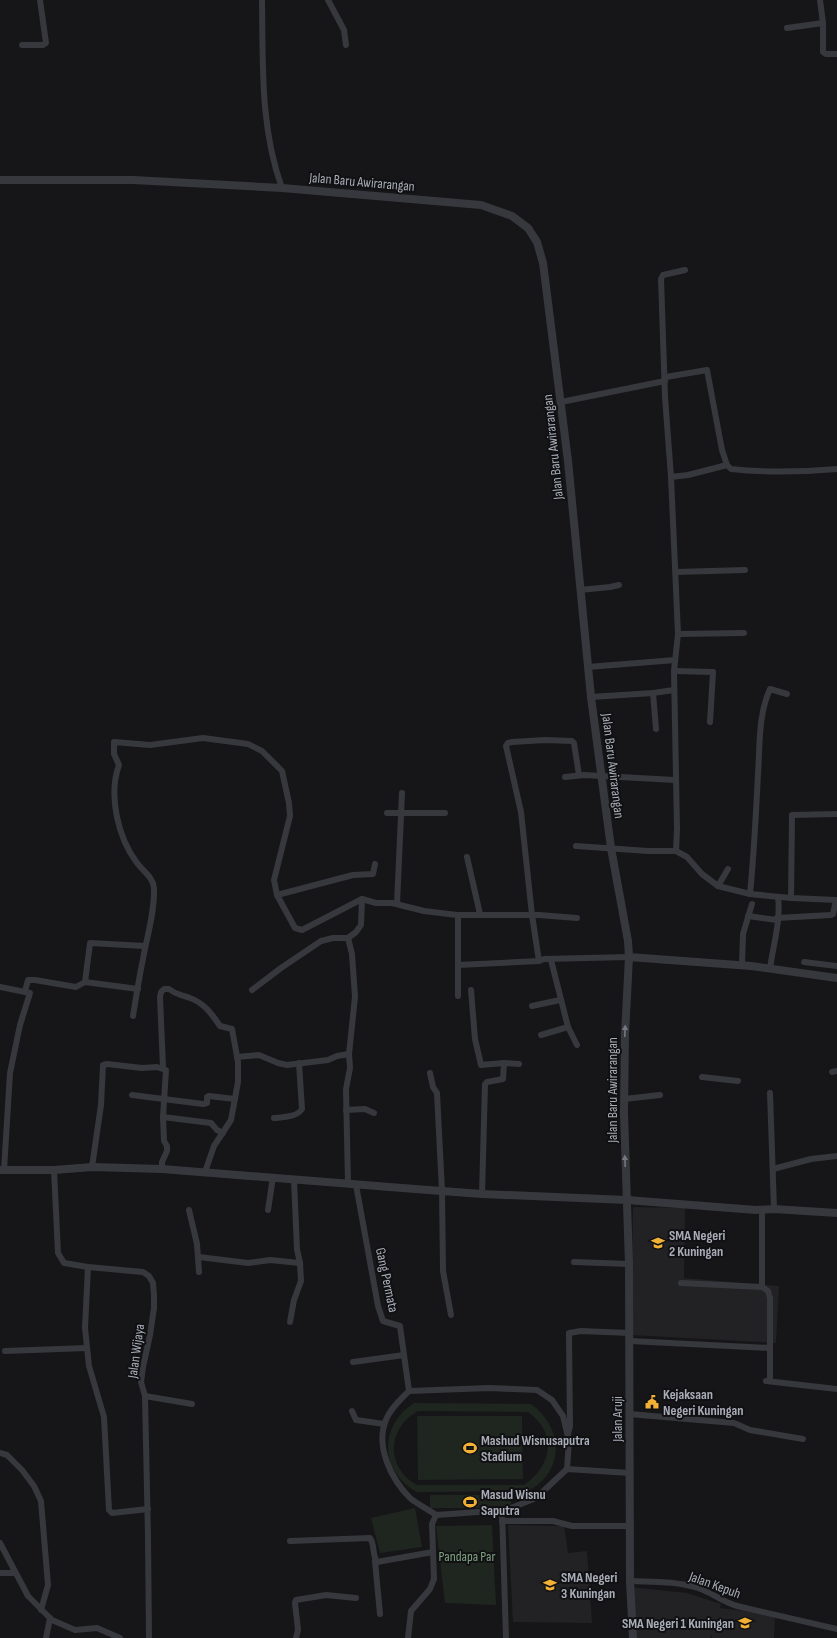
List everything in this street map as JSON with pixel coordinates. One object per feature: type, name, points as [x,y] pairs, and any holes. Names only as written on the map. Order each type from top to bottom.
[{"type":"street","points":[[22,45],[43,45],[46,43],[40,0]]},
{"type":"street","points":[[262,0],[262,68],[264,101],[274,168],[282,188]]},
{"type":"street","points":[[328,0],[344,30],[346,45]]},
{"type":"street","points":[[820,0],[823,23],[823,52],[826,54],[837,54]]},
{"type":"street","points":[[787,28],[823,23]]},
{"type":"street","name":"Jalan Baru Awirarangan","points":[[0,180],[133,180],[282,188],[481,205],[512,216],[528,228],[536,242],[543,263],[568,461],[591,697],[601,777],[611,848],[628,941],[629,957],[625,1034],[624,1099],[627,1200]]},
{"type":"street","points":[[676,851],[677,829],[674,672],[678,634],[661,279],[663,275],[685,270]]},
{"type":"street","points":[[561,402],[706,370],[708,371],[722,450],[727,465],[731,470],[758,472],[799,472],[837,469]]},
{"type":"street","points":[[671,476],[688,475],[721,468],[727,465]]},
{"type":"street","points":[[676,572],[745,570]]},
{"type":"street","points":[[580,590],[619,585]]},
{"type":"street","points":[[678,634],[744,633]]},
{"type":"street","points":[[588,667],[675,660]]},
{"type":"street","points":[[674,672],[713,672],[710,722]]},
{"type":"street","points":[[750,894],[763,714],[770,689],[787,694]]},
{"type":"street","points":[[591,697],[653,693],[674,690]]},
{"type":"street","points":[[653,693],[656,729]]},
{"type":"street","points":[[133,1016],[151,917],[154,887],[150,877],[137,862],[121,834],[116,812],[115,775],[119,765],[114,754],[114,741],[150,745],[204,738],[248,744],[262,751],[282,771],[289,803],[290,816],[274,880],[276,895],[295,928],[298,930],[302,930],[362,902],[397,904],[424,911],[457,915],[532,915],[577,918]]},
{"type":"street","points":[[539,961],[532,915],[521,812],[506,746],[512,742],[572,741],[574,743],[579,775]]},
{"type":"street","points":[[564,778],[579,775],[675,780]]},
{"type":"street","points":[[397,904],[402,793]]},
{"type":"street","points":[[387,813],[445,813]]},
{"type":"street","points":[[791,898],[792,815],[837,814]]},
{"type":"street","points":[[576,846],[648,851],[676,851],[687,857],[702,874],[718,886],[750,894],[837,900],[832,915],[777,919],[748,916]]},
{"type":"street","points":[[467,857],[480,914]]},
{"type":"street","points":[[276,895],[353,875],[373,874],[375,864]]},
{"type":"street","points":[[718,886],[728,869]]},
{"type":"street","points":[[770,968],[775,942],[778,897]]},
{"type":"street","points":[[252,990],[321,941],[333,938],[348,938],[356,932],[361,925],[362,902]]},
{"type":"street","points":[[742,963],[743,934],[752,904]]},
{"type":"street","points":[[458,918],[458,996]]},
{"type":"street","points":[[348,938],[352,954],[355,997],[349,1054],[350,1068],[346,1089],[346,1110],[352,1184]]},
{"type":"street","points":[[85,982],[90,944],[145,946]]},
{"type":"street","points":[[458,965],[539,961],[544,959],[629,957],[742,963],[770,968],[833,971]]},
{"type":"street","points":[[551,960],[568,1027],[577,1045]]},
{"type":"street","points":[[804,962],[817,970],[833,971]]},
{"type":"street","points":[[25,992],[28,980],[76,987],[85,982],[138,989]]},
{"type":"street","points":[[0,988],[30,993],[20,1026],[10,1073],[2,1170],[54,1170],[92,1167],[162,1169],[482,1194],[627,1200],[837,1213]]},
{"type":"street","points":[[162,1169],[162,1162],[167,1151],[167,1146],[164,1141],[163,1117],[166,1070],[163,1068],[160,997],[161,992],[164,989],[169,989],[176,995],[189,997],[198,1002],[215,1017],[220,1026],[232,1029],[237,1057],[238,1082],[235,1099],[231,1120],[214,1146],[205,1172]]},
{"type":"street","points":[[471,990],[476,1039],[481,1065],[504,1063],[519,1064]]},
{"type":"street","points":[[532,1006],[560,1000]]},
{"type":"street","points":[[540,1035],[568,1027]]},
{"type":"street","points":[[237,1057],[259,1055],[278,1064],[287,1065],[328,1060],[337,1056],[349,1054]]},
{"type":"street","points":[[274,1118],[295,1115],[299,1113],[302,1108],[299,1063]]},
{"type":"street","points":[[482,1194],[485,1084],[486,1082],[504,1079],[504,1063]]},
{"type":"street","points":[[92,1167],[101,1105],[103,1065],[163,1068]]},
{"type":"street","points":[[430,1073],[433,1087],[437,1093],[442,1191],[443,1271],[451,1315]]},
{"type":"street","points":[[702,1077],[738,1081]]},
{"type":"street","points":[[770,1093],[774,1209]]},
{"type":"street","points":[[132,1094],[203,1104],[207,1103],[207,1097],[209,1096],[235,1099]]},
{"type":"street","points":[[624,1099],[660,1095]]},
{"type":"street","points":[[346,1110],[366,1109],[374,1113]]},
{"type":"street","points":[[163,1117],[212,1123],[223,1133]]},
{"type":"street","points":[[773,1169],[812,1159],[837,1156]]},
{"type":"street","name":"Jalan Wijaya","points":[[54,1170],[58,1253],[64,1263],[88,1267],[143,1272],[149,1276],[153,1283],[154,1308],[142,1367],[141,1382],[145,1396],[149,1638]]},
{"type":"street","points":[[268,1210],[273,1177]]},
{"type":"street","points":[[290,1322],[294,1300],[301,1281],[300,1263],[297,1249],[294,1180]]},
{"type":"street","name":"Gang Permata","points":[[352,1184],[378,1306],[383,1321],[400,1326],[409,1391]]},
{"type":"street","name":"Jalan Aruji","points":[[627,1200],[630,1337],[630,1581],[633,1638]]},
{"type":"street","points":[[762,1209],[762,1287]]},
{"type":"street","points":[[189,1210],[199,1257],[200,1272]]},
{"type":"street","points":[[199,1257],[248,1263],[270,1260],[300,1263]]},
{"type":"street","points":[[574,1262],[629,1264]]},
{"type":"street","points":[[88,1267],[85,1328],[89,1366],[104,1417],[109,1510],[112,1513],[148,1509]]},
{"type":"street","points":[[681,1283],[762,1287],[768,1290],[770,1298],[770,1348],[768,1381],[837,1388]]},
{"type":"street","points":[[567,1434],[570,1426],[570,1333],[581,1331],[630,1337],[770,1348]]},
{"type":"street","points":[[5,1351],[87,1348]]},
{"type":"street","points":[[354,1362],[404,1355]]},
{"type":"street","points":[[489,1388],[537,1390],[552,1400],[563,1416],[567,1434],[569,1440],[567,1469],[536,1498],[506,1510],[436,1515],[411,1498],[401,1486],[386,1461],[383,1439],[386,1418],[409,1391],[489,1388]]},
{"type":"street","points":[[145,1396],[192,1404]]},
{"type":"street","points":[[352,1411],[356,1420],[384,1424]]},
{"type":"street","points":[[629,1414],[734,1423],[750,1430],[803,1439]]},
{"type":"street","points":[[0,1452],[7,1455],[22,1470],[34,1486],[41,1502],[48,1585],[41,1610]]},
{"type":"street","points":[[567,1469],[630,1473]]},
{"type":"street","points":[[502,1510],[506,1638]]},
{"type":"street","points":[[408,1638],[411,1611],[430,1589],[434,1579],[432,1524],[436,1515]]},
{"type":"street","points":[[502,1521],[553,1521],[572,1526],[630,1526]]},
{"type":"street","points":[[290,1541],[370,1538],[372,1541],[375,1561],[380,1614]]},
{"type":"street","points":[[0,1543],[28,1596],[52,1620],[71,1629],[97,1628],[120,1638]]},
{"type":"street","points":[[375,1561],[377,1562],[433,1552]]},
{"type":"street","points":[[0,1573],[15,1573]]},
{"type":"street","name":"Jalan Kepuh","points":[[630,1581],[682,1584],[698,1588],[727,1603],[737,1606],[837,1628]]},
{"type":"street","points":[[296,1638],[298,1630],[296,1600],[326,1595],[356,1598]]},
{"type":"street","points":[[46,1638],[50,1618]]},
{"type":"shaded area","name":"SMA Negeri 2 Kuningan","points":[[633,1207],[685,1208],[684,1278],[779,1286],[776,1343],[631,1335]]},
{"type":"shaded area","name":"SMA Negeri 3 Kuningan","points":[[508,1525],[564,1526],[568,1553],[587,1551],[592,1623],[513,1622]]},
{"type":"shaded area","points":[[630,1587],[687,1593],[721,1604],[720,1608],[775,1615],[774,1638],[712,1638],[712,1635],[710,1638],[631,1638]]},
{"type":"green space","points":[[414,1403],[531,1404],[542,1414],[550,1425],[556,1449],[554,1461],[549,1473],[540,1483],[528,1491],[417,1492],[405,1483],[396,1473],[390,1461],[388,1449],[389,1436],[394,1424],[402,1413]],"holes":[[[418,1411],[528,1412],[538,1420],[544,1430],[548,1449],[541,1469],[524,1485],[417,1485],[399,1468],[395,1458],[394,1448],[400,1427],[408,1418]]]},
{"type":"green space","name":"Mashud Wisnusaputra Stadium","points":[[417,1416],[522,1416],[523,1479],[418,1480]]},
{"type":"green space","name":"Masud Wisnu Saputra","points":[[430,1495],[511,1495],[511,1508],[430,1508]]},
{"type":"green space","points":[[415,1508],[422,1547],[380,1553],[371,1518]]},
{"type":"green space","name":"Pandapa Par","points":[[492,1525],[496,1605],[445,1603],[436,1526]]},
{"type":"place","name":"SMA Negeri 2 Kuningan","points":[[658,1243]]},
{"type":"place","name":"Kejaksaan Negeri Kuningan","points":[[652,1402]]},
{"type":"place","name":"Mashud Wisnusaputra Stadium","points":[[470,1448]]},
{"type":"place","name":"Masud Wisnu Saputra","points":[[470,1502]]},
{"type":"place","name":"SMA Negeri 3 Kuningan","points":[[550,1585]]},
{"type":"place","name":"SMA Negeri 1 Kuningan","points":[[745,1623]]}]
